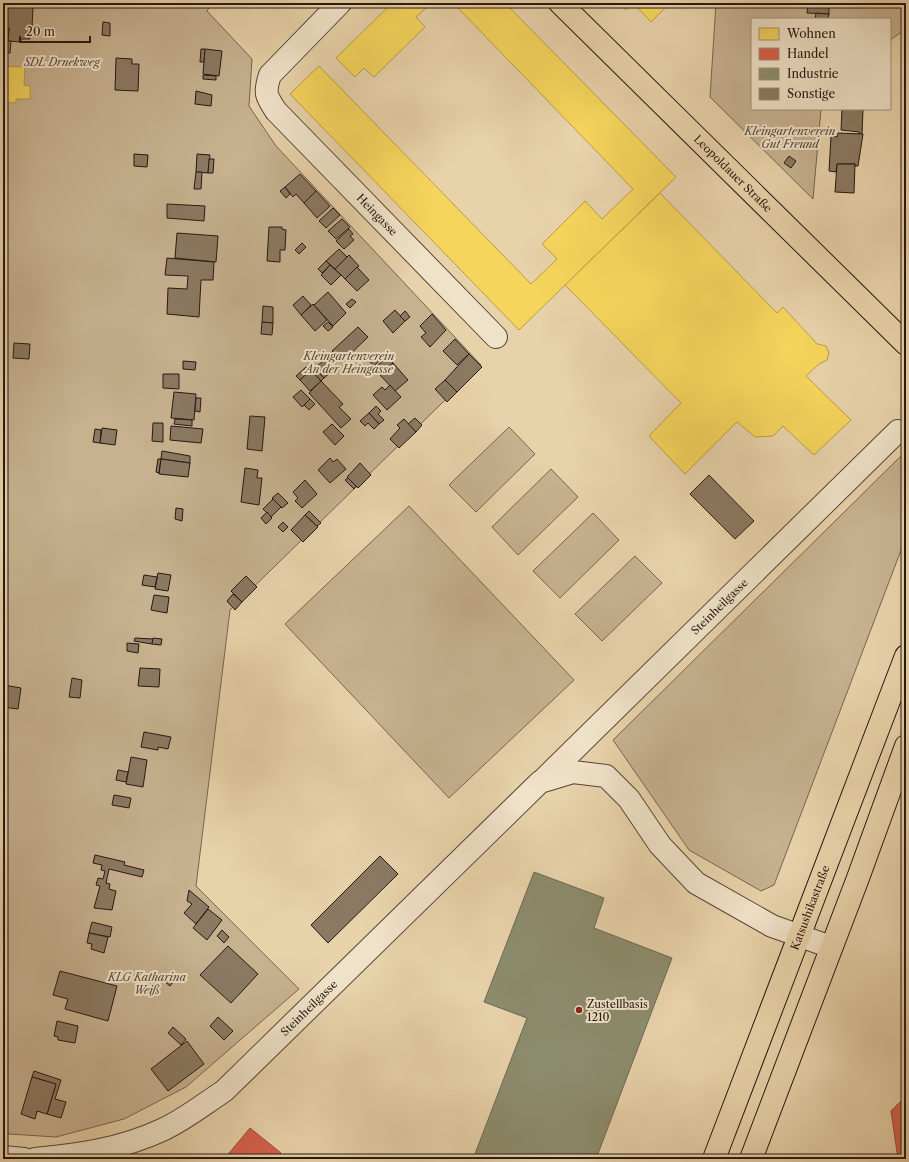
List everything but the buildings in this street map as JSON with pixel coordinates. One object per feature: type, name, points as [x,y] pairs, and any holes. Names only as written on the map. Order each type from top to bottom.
[{"type":"main road","name":"Leopoldauer Straße","points":[[560,3],[906,344]]},
{"type":"main road","name":"Katsushikastraße","points":[[714,1159],[906,656]]},
{"type":"main road","points":[[751,1159],[832,947],[906,746]]},
{"type":"street","name":"Heingasse","points":[[340,3],[270,75],[265,89],[268,98],[276,111],[496,337]]},
{"type":"street","name":"Steinheilgasse","points":[[35,1159],[73,1156],[114,1148],[163,1130],[224,1091],[898,431]]},
{"type":"street","name":"Steinheilgasse","points":[[540,782],[573,772],[606,776],[629,799],[660,845],[696,884],[772,926],[832,947]]},
{"type":"street","points":[[3,1157],[24,1159]]},
{"type":"green space","points":[[3,3],[212,3],[207,11],[252,59],[249,106],[276,146],[481,365],[230,610],[196,886],[299,989],[186,1087],[124,1119],[56,1137],[9,1134],[3,1132]]},
{"type":"green space","name":"Kleingartenverein Gut Freund","points":[[716,3],[906,3],[906,29],[891,39],[891,18],[751,18],[751,110],[821,110],[813,199],[710,97]]},
{"type":"green space","points":[[509,427],[535,454],[476,512],[449,485]]},
{"type":"green space","points":[[904,453],[906,454],[906,537],[774,885],[761,891],[689,850],[613,740]]},
{"type":"green space","points":[[551,469],[578,497],[518,555],[492,527]]},
{"type":"green space","points":[[409,506],[574,680],[449,798],[285,624]]},
{"type":"green space","points":[[593,513],[619,540],[560,598],[533,571]]},
{"type":"green space","points":[[635,556],[662,583],[602,641],[575,614]]},
{"type":"place","name":"Zustellbasis 1210","points":[[579,1010]]},
{"type":"park label","name":"SDL Drnekweg","points":[[62,62]]},
{"type":"park label","name":"Kleingartenverein An der Heingasse","points":[[349,362]]},
{"type":"park label","name":"KLG Katharina Weiß","points":[[147,983]]}]
